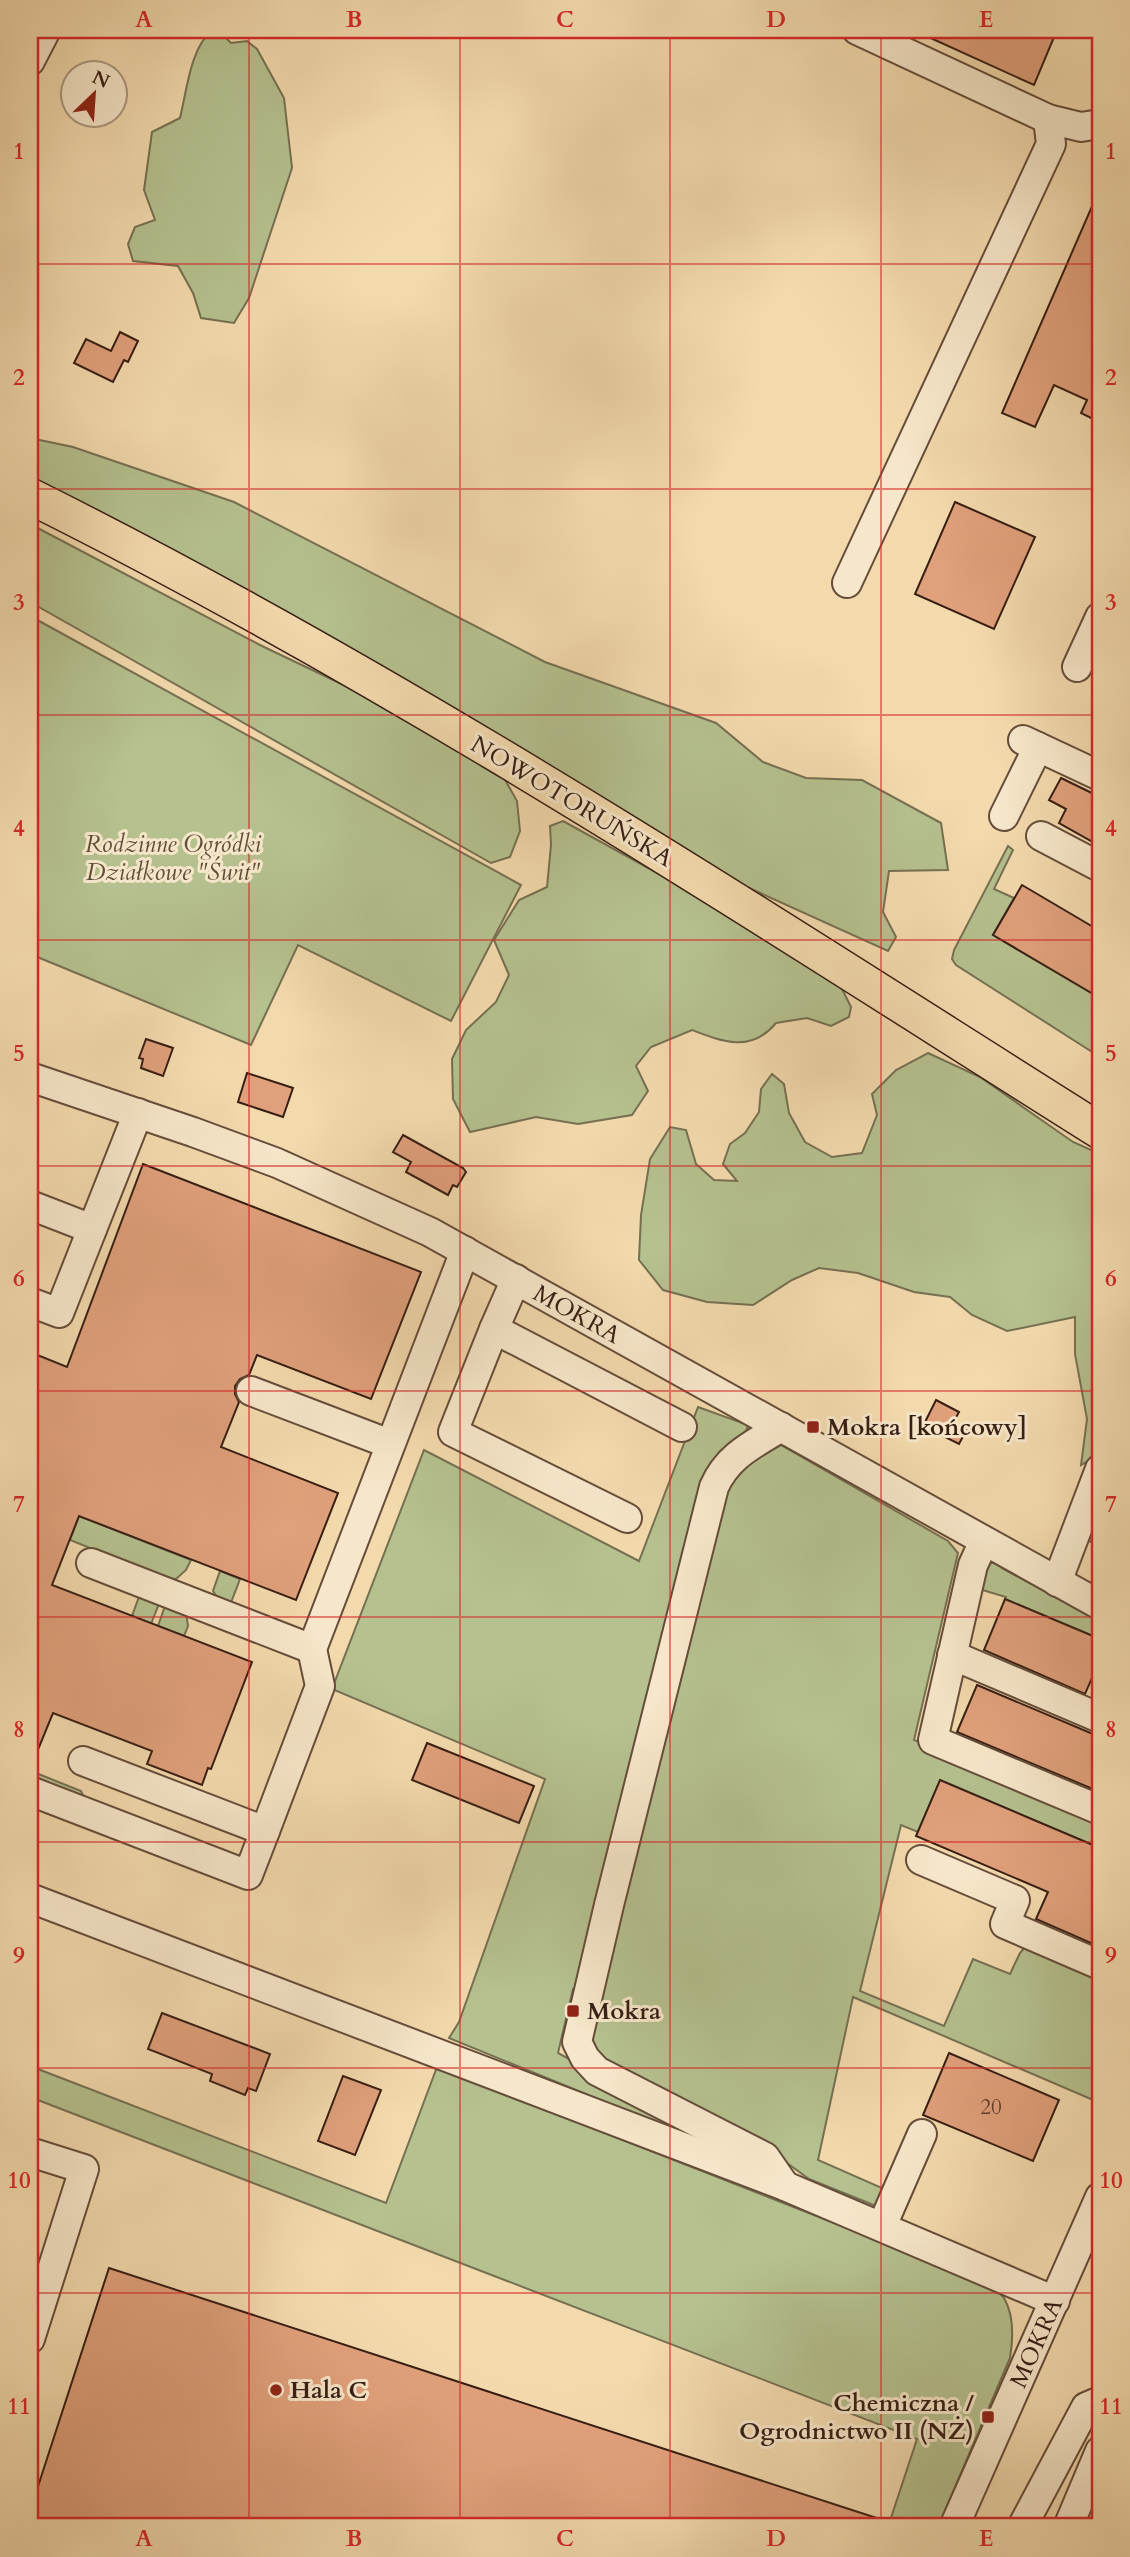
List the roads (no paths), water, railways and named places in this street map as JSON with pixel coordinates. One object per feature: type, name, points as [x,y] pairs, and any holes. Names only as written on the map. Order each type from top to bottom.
[{"type":"main road","name":"NOWOTORUŃSKA","points":[[30,496],[321,650],[635,838],[1100,1131]]},
{"type":"street","points":[[30,61],[46,30]]},
{"type":"street","points":[[858,30],[1048,119],[1081,127],[1100,124]]},
{"type":"street","points":[[847,583],[1051,144],[1048,119]]},
{"type":"street","points":[[1077,667],[1100,617]]},
{"type":"street","points":[[1004,816],[1030,743],[1100,776]]},
{"type":"street","points":[[1041,836],[1100,867]]},
{"type":"street","name":"MOKRA","points":[[30,1077],[138,1113],[316,1179],[465,1251],[1100,1605]]},
{"type":"street","points":[[30,1302],[59,1313],[138,1113]]},
{"type":"street","points":[[30,1205],[92,1229]]},
{"type":"street","points":[[30,1791],[248,1875],[320,1686],[312,1649],[465,1251]]},
{"type":"street","points":[[516,1279],[453,1432],[627,1518]]},
{"type":"street","points":[[494,1329],[682,1427]]},
{"type":"street","points":[[251,1391],[390,1444]]},
{"type":"street","points":[[781,1427],[732,1458],[715,1487],[577,2042],[584,2058],[597,2071],[765,2157],[785,2186]]},
{"type":"street","points":[[1057,1581],[1100,1469]]},
{"type":"street","points":[[984,1541],[973,1565],[933,1740],[1100,1810]]},
{"type":"street","points":[[91,1563],[312,1649]]},
{"type":"street","points":[[952,1655],[1100,1718]]},
{"type":"street","points":[[83,1761],[265,1831]]},
{"type":"street","points":[[110,1821],[126,1778]]},
{"type":"street","points":[[921,1860],[1015,1900],[1005,1924],[1100,1965]]},
{"type":"street","points":[[30,1898],[785,2186],[1055,2301]]},
{"type":"street","points":[[882,2226],[922,2134]]},
{"type":"street","points":[[30,2152],[84,2169],[30,2339]]},
{"type":"street","name":"MOKRA","points":[[957,2526],[1100,2197]]},
{"type":"street","points":[[1022,2527],[1086,2407],[1100,2401]]},
{"type":"street","points":[[1068,2527],[1100,2451]]},
{"type":"place","name":"Mokra [końcowy]","points":[[813,1427]]},
{"type":"place","name":"Mokra","points":[[573,2011]]},
{"type":"place","name":"Hala C","points":[[276,2390]]},
{"type":"place","name":"Chemiczna / Ogrodnictwo II (NŻ)","points":[[988,2417]]},
{"type":"park label","name":"Rodzinne Ogródki Działkowe \"Świt\"","points":[[173,858]]}]
